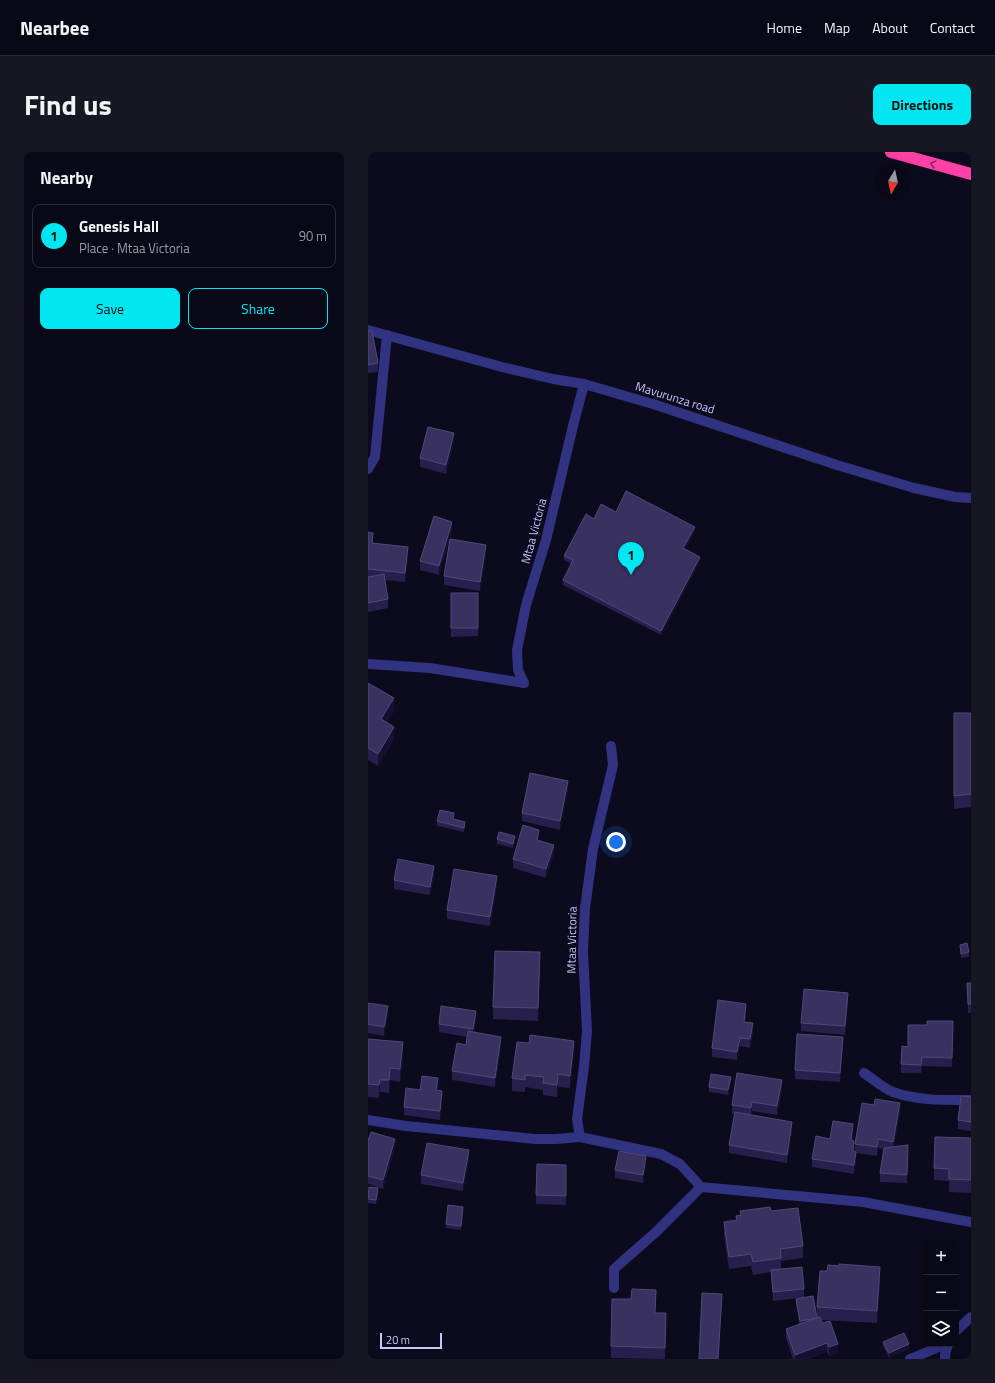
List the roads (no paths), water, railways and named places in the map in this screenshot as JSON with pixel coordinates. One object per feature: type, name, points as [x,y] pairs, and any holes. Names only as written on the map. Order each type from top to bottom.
[{"type":"highway","points":[[891,152],[971,174]]},
{"type":"street","name":"Mavurunza road","points":[[368,330],[502,367],[553,379],[584,384],[653,404],[914,488],[955,497],[971,498]]},
{"type":"street","points":[[368,469],[375,457],[386,335]]},
{"type":"street","name":"Mtaa Victoria","points":[[368,664],[430,668],[524,683],[518,670],[518,643],[526,605],[546,540],[572,426],[584,384]]},
{"type":"street","name":"Mtaa Victoria","points":[[580,1136],[576,1118],[584,1067],[587,1031],[583,952],[585,908],[593,849],[613,764],[612,746]]},
{"type":"street","points":[[864,1073],[892,1091],[907,1095],[928,1099],[971,1100]]},
{"type":"street","points":[[368,1120],[406,1126],[535,1139],[556,1139],[580,1136],[661,1154],[680,1164],[701,1187],[863,1202],[971,1222]]},
{"type":"street","points":[[614,1288],[614,1269],[656,1232],[701,1187]]},
{"type":"street","points":[[959,1328],[971,1317]]},
{"type":"street","points":[[910,1359],[940,1347]]},
{"type":"street","points":[[945,1359],[946,1347]]},
{"type":"place","name":"Genesis Hall","points":[[631,575]]}]
